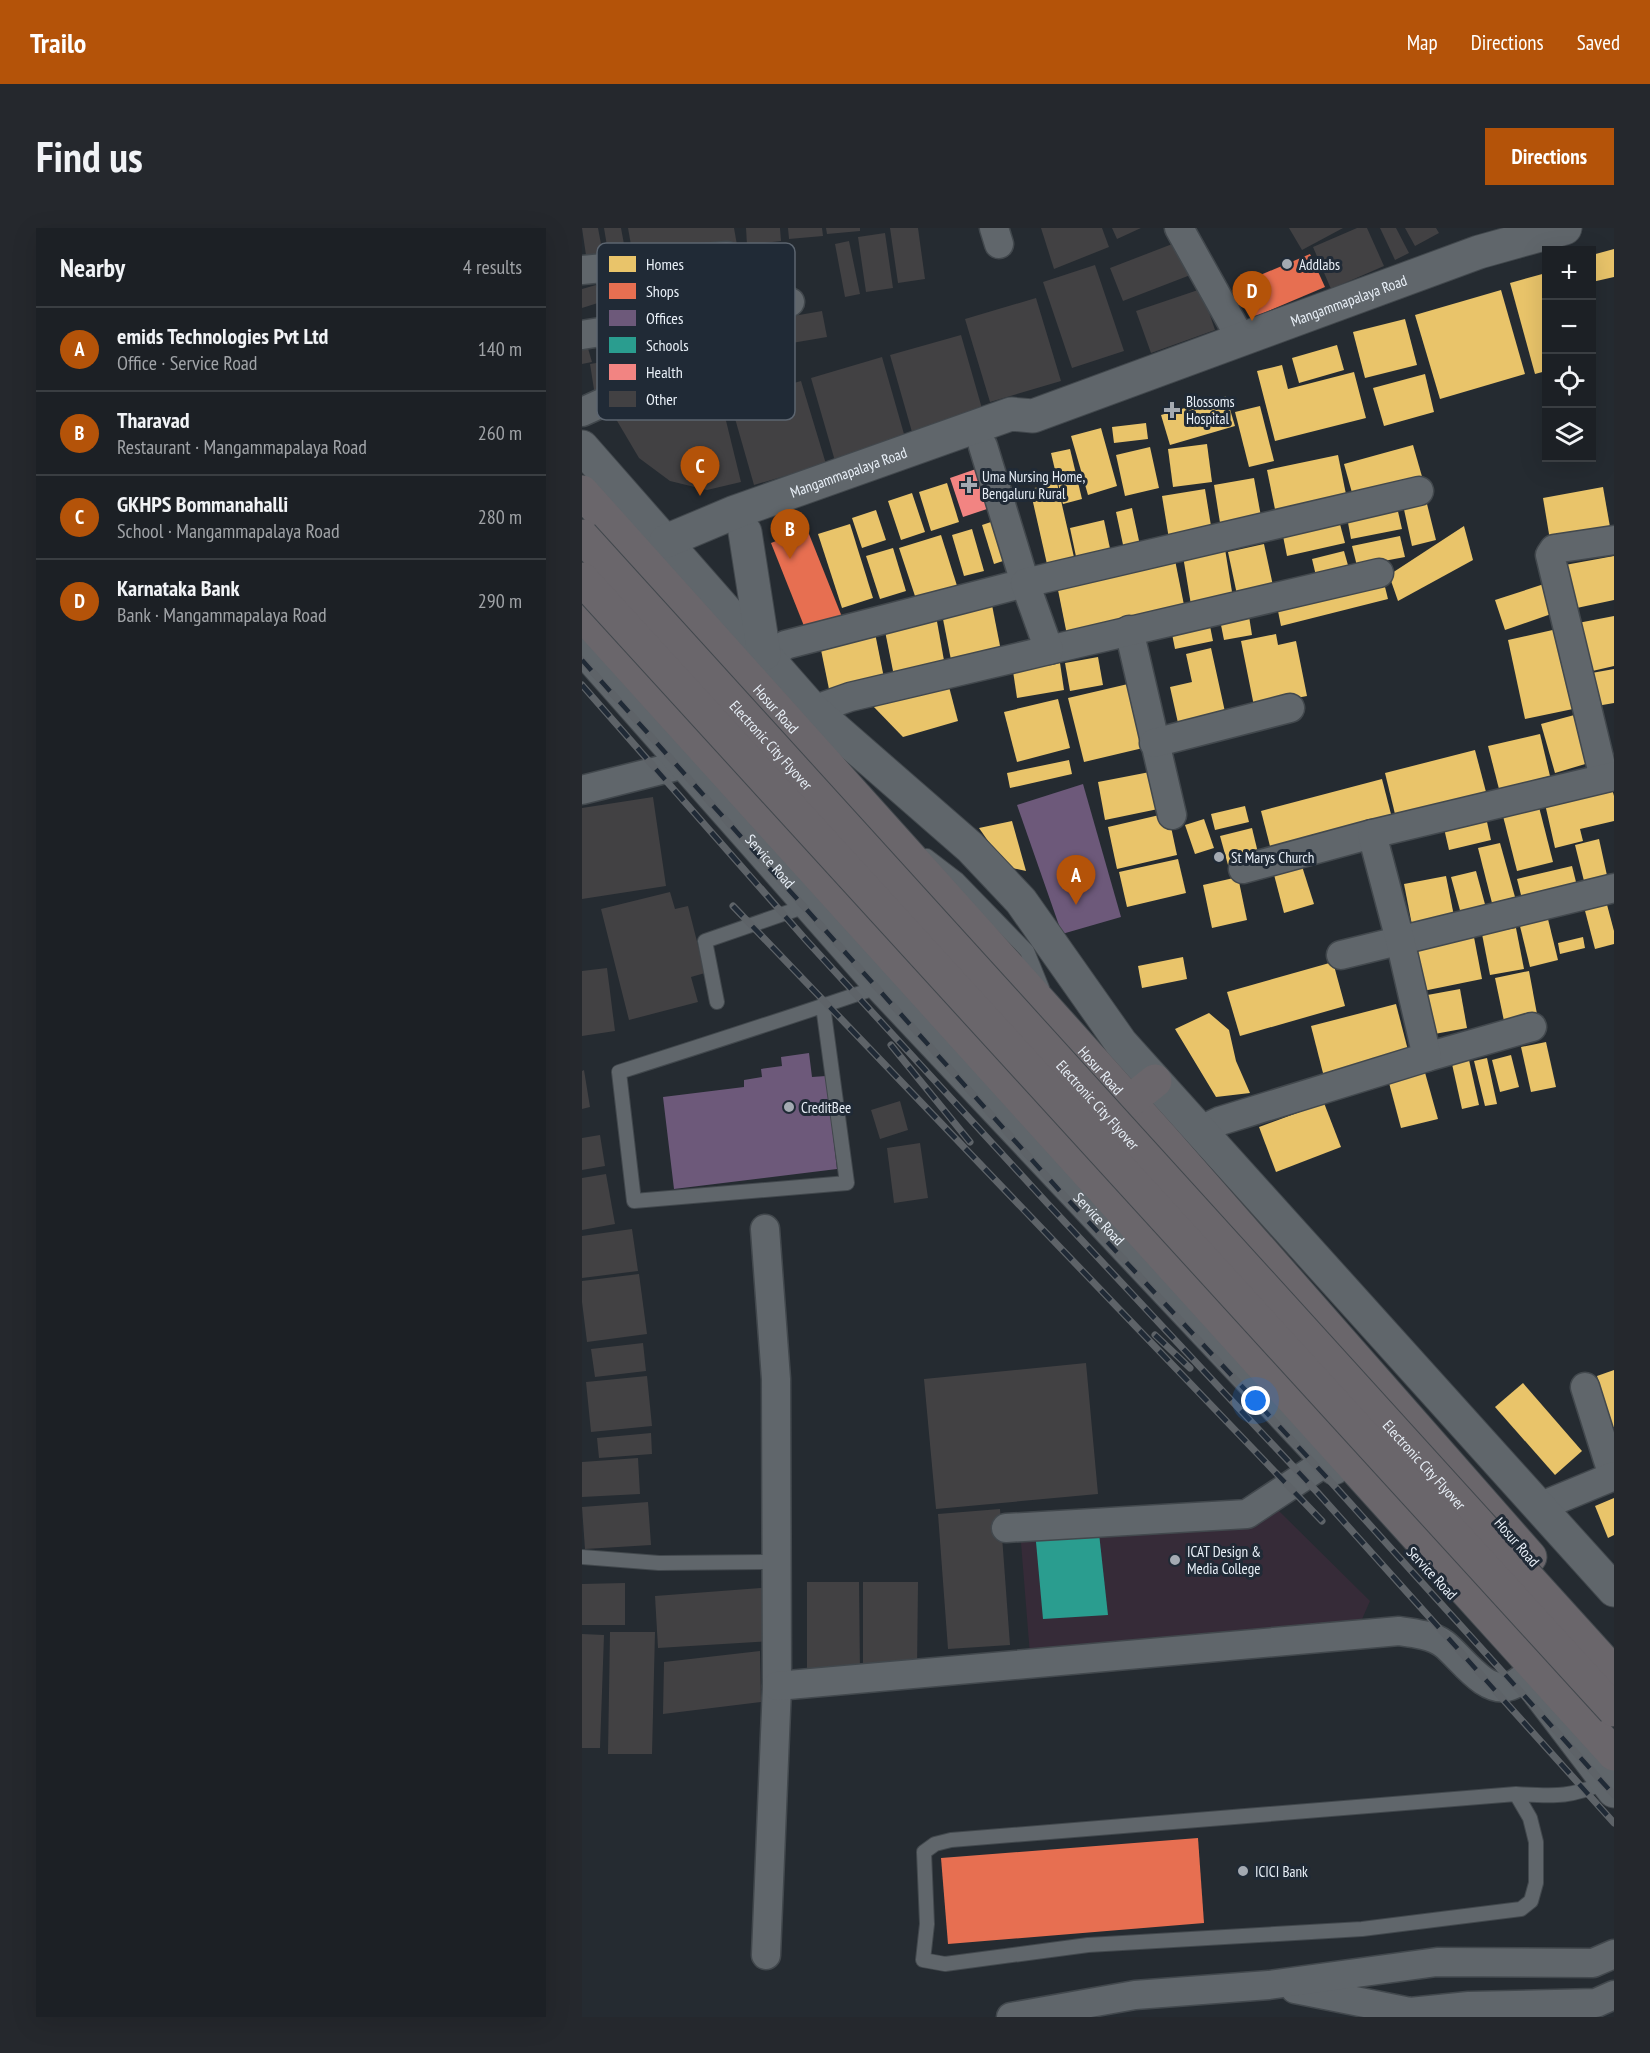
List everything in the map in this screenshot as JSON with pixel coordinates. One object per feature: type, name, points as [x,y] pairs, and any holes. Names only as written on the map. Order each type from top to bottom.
[{"type":"highway","name":"Hosur Road","points":[[582,492],[1130,1101],[1614,1652]]},
{"type":"highway","name":"Electronic City Flyover","points":[[582,536],[1614,1673]]},
{"type":"highway","name":"Electronic City Flyover","points":[[582,579],[1614,1710]]},
{"type":"highway","points":[[582,614],[1612,1776]]},
{"type":"highway","points":[[1130,1101],[1155,1081]]},
{"type":"street","points":[[1179,228],[1241,339]]},
{"type":"street","name":"Mangammapalaya Road","points":[[674,550],[735,512],[1011,414],[1033,416],[1479,252],[1565,228]]},
{"type":"street","points":[[582,270],[597,269]]},
{"type":"street","points":[[582,335],[597,333]]},
{"type":"street","points":[[582,412],[597,405]]},
{"type":"street","name":"Mangammapalaya Road","points":[[674,550],[745,532],[1021,433],[1033,416]]},
{"type":"street","points":[[582,447],[813,710],[970,847],[1021,901],[1121,1043],[1614,1590]]},
{"type":"street","points":[[983,447],[1025,583],[1049,650]]},
{"type":"street","points":[[767,656],[785,645],[1025,583],[1419,491]]},
{"type":"street","points":[[745,532],[767,656]]},
{"type":"street","points":[[1243,869],[1372,834],[1609,777],[1550,555],[1554,549],[1614,540]]},
{"type":"street","points":[[813,710],[850,696],[1378,573]]},
{"type":"street","points":[[1129,630],[1154,743],[1173,815]]},
{"type":"street","name":"Service Road","points":[[582,647],[881,986],[1527,1676],[1612,1776]]},
{"type":"street","points":[[1154,743],[1290,708]]},
{"type":"street","points":[[582,790],[686,764]]},
{"type":"street","points":[[1372,834],[1400,940],[1427,1057]]},
{"type":"street","points":[[1341,955],[1614,888]]},
{"type":"street","points":[[1199,1131],[1220,1121],[1532,1027]]},
{"type":"street","points":[[765,1229],[776,1379],[777,1686],[766,1955]]},
{"type":"street","points":[[1539,1507],[1614,1476],[1584,1387]]},
{"type":"street","points":[[1006,1528],[1246,1514],[1327,1461]]},
{"type":"street","points":[[777,1686],[1399,1631],[1424,1635],[1444,1644],[1476,1676],[1486,1682],[1504,1687],[1527,1676]]},
{"type":"street","points":[[1011,2017],[1138,2006],[1269,1984],[1437,1962],[1593,1962],[1614,1954]]},
{"type":"street","points":[[1403,1967],[1411,2014]]},
{"type":"street","points":[[1269,1984],[1411,2014],[1469,2006],[1606,1998]]},
{"type":"lane","points":[[717,1002],[705,941],[810,905]]},
{"type":"lane","points":[[823,1006],[847,1183],[634,1201],[619,1072],[881,986]]},
{"type":"lane","points":[[582,1557],[658,1563],[776,1562]]},
{"type":"lane","points":[[1516,1794],[1530,1818],[1536,1842],[1536,1883],[1531,1901],[1521,1909],[1362,1929],[1088,1945],[945,1964],[923,1960],[927,1924],[924,1852],[935,1844],[951,1840],[1516,1794],[1564,1796],[1583,1792],[1612,1776]]},
{"type":"shaded area","name":"ICAT Design & Media College","points":[[1255,1490],[1370,1601],[1359,1626],[1030,1655],[1019,1518],[1237,1504]]},
{"type":"building: Homes","points":[[1614,249],[1614,277],[1596,281],[1596,254]]},
{"type":"building: Homes","points":[[1542,274],[1542,372],[1535,374],[1510,283]]},
{"type":"building: Homes","points":[[1501,290],[1525,374],[1440,399],[1415,315]]},
{"type":"building: Homes","points":[[1405,319],[1417,365],[1365,378],[1353,332]]},
{"type":"building: Homes","points":[[1337,345],[1344,370],[1299,383],[1292,358]]},
{"type":"building: Homes","points":[[1282,365],[1288,389],[1354,372],[1366,418],[1275,441],[1257,371]]},
{"type":"building: Homes","points":[[1425,374],[1434,412],[1384,426],[1373,388]]},
{"type":"building: Homes","points":[[1226,396],[1235,426],[1170,445],[1161,415]]},
{"type":"building: Homes","points":[[1260,406],[1274,461],[1249,467],[1235,412]]},
{"type":"building: Homes","points":[[1146,423],[1148,439],[1114,443],[1112,427]]},
{"type":"building: Homes","points":[[1101,428],[1117,486],[1088,495],[1071,436]]},
{"type":"building: Homes","points":[[1207,444],[1212,482],[1173,487],[1168,449]]},
{"type":"building: Homes","points":[[1413,445],[1423,480],[1354,500],[1344,464]]},
{"type":"building: Homes","points":[[1150,447],[1159,488],[1125,496],[1116,455]]},
{"type":"building: Homes","points":[[1070,449],[1082,499],[1063,504],[1051,453]]},
{"type":"building: Homes","points":[[1338,455],[1348,504],[1277,519],[1267,470]]},
{"type":"building: Homes","points":[[1254,478],[1262,522],[1221,529],[1214,485]]},
{"type":"building: Homes","points":[[947,483],[959,522],[931,531],[919,492]]},
{"type":"building: Homes","points":[[1057,483],[1076,566],[1049,573],[1030,489]]},
{"type":"building: Homes","points":[[1603,487],[1610,527],[1550,540],[1543,498]]},
{"type":"building: Homes","points":[[1205,489],[1212,532],[1169,539],[1162,496]]},
{"type":"building: Homes","points":[[912,493],[925,532],[901,540],[888,501]]},
{"type":"building: Homes","points":[[1426,500],[1436,540],[1412,546],[1403,505]]},
{"type":"building: Homes","points":[[1397,507],[1402,529],[1351,539],[1347,517]]},
{"type":"building: Homes","points":[[1132,508],[1141,550],[1125,554],[1116,512]]},
{"type":"building: Homes","points":[[876,510],[886,540],[862,548],[852,518]]},
{"type":"building: Homes","points":[[997,520],[1009,559],[994,564],[982,525]]},
{"type":"building: Homes","points":[[1104,520],[1112,558],[1078,566],[1070,528]]},
{"type":"building: Homes","points":[[850,524],[873,598],[842,608],[818,534]]},
{"type":"building: Homes","points":[[1340,524],[1345,543],[1287,556],[1283,536]]},
{"type":"building: Homes","points":[[1464,526],[1473,560],[1398,601],[1389,575]]},
{"type":"building: Homes","points":[[972,529],[984,571],[964,576],[952,535]]},
{"type":"building: Homes","points":[[941,535],[958,589],[917,602],[899,548]]},
{"type":"building: Homes","points":[[1400,536],[1405,557],[1357,566],[1352,546]]},
{"type":"building: Homes","points":[[1264,544],[1275,595],[1239,604],[1228,552]]},
{"type":"building: Homes","points":[[893,548],[906,591],[880,599],[866,556]]},
{"type":"building: Homes","points":[[1225,549],[1234,604],[1192,611],[1183,556]]},
{"type":"building: Homes","points":[[1344,551],[1351,576],[1318,584],[1312,559]]},
{"type":"building: Homes","points":[[1614,556],[1614,600],[1572,609],[1565,565]]},
{"type":"building: Homes","points":[[1175,560],[1186,615],[1068,640],[1057,585]]},
{"type":"building: Homes","points":[[1383,579],[1388,599],[1281,626],[1277,606]]},
{"type":"building: Homes","points":[[1544,584],[1554,613],[1505,630],[1495,600]]},
{"type":"building: Homes","points":[[992,605],[1002,656],[952,665],[942,614]]},
{"type":"building: Homes","points":[[1248,610],[1252,635],[1224,640],[1219,615]]},
{"type":"building: Homes","points":[[936,616],[945,666],[894,676],[884,626]]},
{"type":"building: Homes","points":[[1614,616],[1614,666],[1588,672],[1578,623]]},
{"type":"building: Homes","points":[[1209,621],[1213,641],[1175,649],[1171,629]]},
{"type":"building: Homes","points":[[874,628],[885,683],[830,694],[819,640]]},
{"type":"building: Homes","points":[[1557,629],[1573,709],[1525,719],[1508,640]]},
{"type":"building: Homes","points":[[1276,634],[1278,645],[1296,641],[1307,696],[1254,706],[1241,641]]},
{"type":"building: Homes","points":[[1211,648],[1227,721],[1180,732],[1170,687],[1192,682],[1186,654]]},
{"type":"building: Homes","points":[[1098,657],[1103,685],[1070,691],[1065,663]]},
{"type":"building: Homes","points":[[1060,663],[1064,690],[1017,698],[1013,671]]},
{"type":"building: Homes","points":[[1614,669],[1614,703],[1591,707],[1586,674]]},
{"type":"building: Homes","points":[[948,683],[958,721],[903,737],[871,704]]},
{"type":"building: Homes","points":[[1128,684],[1143,748],[1084,762],[1068,698]]},
{"type":"building: Homes","points":[[1058,699],[1070,748],[1017,762],[1004,712]]},
{"type":"building: Homes","points":[[1578,714],[1592,762],[1555,773],[1541,724]]},
{"type":"building: Homes","points":[[1540,734],[1550,776],[1499,789],[1488,746]]},
{"type":"building: Homes","points":[[1475,750],[1486,792],[1395,814],[1385,773]]},
{"type":"building: Homes","points":[[1069,760],[1072,774],[1010,788],[1007,773]]},
{"type":"building: Homes","points":[[1155,771],[1163,808],[1105,820],[1098,782]]},
{"type":"building: Homes","points":[[1382,779],[1392,818],[1271,850],[1261,811]]},
{"type":"building: Homes","points":[[1611,785],[1614,796],[1614,821],[1580,829],[1583,841],[1555,848],[1545,804]]},
{"type":"building: Homes","points":[[1245,806],[1249,822],[1215,830],[1211,814]]},
{"type":"building: Homes","points":[[1539,807],[1553,862],[1517,871],[1503,816]]},
{"type":"building: Homes","points":[[1168,813],[1177,855],[1117,869],[1108,827]]},
{"type":"building: Homes","points":[[1485,813],[1491,840],[1449,850],[1443,824]]},
{"type":"building: Homes","points":[[1204,819],[1214,848],[1195,854],[1185,825]]},
{"type":"building: Homes","points":[[1012,821],[1026,871],[1012,868],[995,851],[979,828]]},
{"type":"building: Homes","points":[[1252,828],[1259,857],[1228,865],[1220,836]]},
{"type":"building: Homes","points":[[1599,839],[1608,880],[1585,885],[1575,845]]},
{"type":"building: Homes","points":[[1500,843],[1515,897],[1492,903],[1478,848]]},
{"type":"building: Homes","points":[[1178,859],[1186,893],[1127,907],[1119,872]]},
{"type":"building: Homes","points":[[1300,860],[1314,904],[1284,913],[1272,867]]},
{"type":"building: Homes","points":[[1572,866],[1579,894],[1524,907],[1517,879]]},
{"type":"building: Homes","points":[[1476,871],[1486,908],[1461,914],[1451,877]]},
{"type":"building: Homes","points":[[1446,876],[1454,916],[1412,925],[1404,884]]},
{"type":"building: Homes","points":[[1238,877],[1247,920],[1212,928],[1203,885]]},
{"type":"building: Homes","points":[[1606,901],[1614,931],[1614,944],[1595,949],[1584,907]]},
{"type":"building: Homes","points":[[1547,915],[1558,960],[1530,967],[1519,922]]},
{"type":"building: Homes","points":[[1516,928],[1524,969],[1490,975],[1482,934]]},
{"type":"building: Homes","points":[[1473,932],[1482,979],[1423,991],[1414,945]]},
{"type":"building: Homes","points":[[1583,937],[1585,948],[1560,954],[1558,943]]},
{"type":"building: Homes","points":[[1183,957],[1187,979],[1142,988],[1138,966]]},
{"type":"building: Homes","points":[[1333,962],[1345,1006],[1240,1036],[1227,992]]},
{"type":"building: Homes","points":[[1529,971],[1537,1014],[1504,1021],[1495,978]]},
{"type":"building: Homes","points":[[1460,989],[1467,1028],[1429,1035],[1422,996]]},
{"type":"building: Homes","points":[[1396,1004],[1409,1054],[1324,1077],[1311,1026]]},
{"type":"building: Homes","points":[[1209,1013],[1229,1030],[1236,1061],[1250,1093],[1216,1097],[1175,1029]]},
{"type":"building: Homes","points":[[1546,1042],[1556,1087],[1531,1092],[1521,1047]]},
{"type":"building: Homes","points":[[1511,1055],[1519,1087],[1500,1092],[1492,1060]]},
{"type":"building: Homes","points":[[1487,1058],[1497,1104],[1485,1106],[1474,1061]]},
{"type":"building: Homes","points":[[1469,1060],[1479,1105],[1462,1109],[1452,1064]]},
{"type":"building: Homes","points":[[1424,1069],[1438,1119],[1401,1128],[1388,1079]]},
{"type":"building: Homes","points":[[1324,1103],[1341,1147],[1276,1172],[1259,1127]]},
{"type":"building: Homes","points":[[1614,1370],[1614,1427],[1613,1427],[1597,1376]]},
{"type":"building: Homes","points":[[1523,1383],[1582,1451],[1555,1475],[1495,1407]]},
{"type":"building: Homes","points":[[1614,1498],[1614,1535],[1608,1538],[1595,1506]]},
{"type":"building: Shops","points":[[1310,254],[1325,287],[1254,317],[1239,284]]},
{"type":"building: Shops","points":[[807,529],[842,617],[806,631],[771,543]]},
{"type":"building: Shops","points":[[1198,1838],[1204,1923],[948,1944],[941,1858]]},
{"type":"building: Offices","points":[[1083,784],[1121,917],[1062,934],[1017,805]]},
{"type":"building: Offices","points":[[809,1053],[812,1077],[826,1076],[837,1169],[674,1189],[663,1097],[744,1087],[744,1080],[762,1077],[761,1069],[782,1066],[781,1057]]},
{"type":"building: Schools","points":[[1097,1515],[1108,1615],[1043,1619],[1034,1520]]},
{"type":"building: Health","points":[[976,469],[990,508],[963,517],[950,478]]},
{"type":"building: Other","points":[[582,228],[598,228],[601,243],[597,243],[597,261],[587,262]]},
{"type":"building: Other","points":[[604,228],[621,228],[624,243],[606,243]]},
{"type":"building: Other","points":[[628,228],[734,228],[737,243],[631,243]]},
{"type":"building: Other","points":[[746,228],[780,228],[781,241],[747,243]]},
{"type":"building: Other","points":[[788,228],[822,228],[823,236],[789,239]]},
{"type":"building: Other","points":[[826,228],[860,228],[860,231],[827,234]]},
{"type":"building: Other","points":[[890,228],[918,228],[925,279],[898,283]]},
{"type":"building: Other","points":[[1041,228],[1102,228],[1109,247],[1054,269]]},
{"type":"building: Other","points":[[1112,228],[1141,228],[1117,239]]},
{"type":"building: Other","points":[[1289,228],[1343,228],[1302,250]]},
{"type":"building: Other","points":[[1357,228],[1367,228],[1384,266],[1331,289],[1313,247]]},
{"type":"building: Other","points":[[1380,228],[1396,228],[1409,253],[1395,260]]},
{"type":"building: Other","points":[[1405,228],[1436,228],[1439,233],[1415,246]]},
{"type":"building: Other","points":[[885,233],[893,288],[866,292],[858,237]]},
{"type":"building: Other","points":[[849,241],[860,294],[845,297],[835,244]]},
{"type":"building: Other","points":[[1180,241],[1193,274],[1123,301],[1110,268]]},
{"type":"building: Other","points":[[1095,265],[1124,351],[1072,368],[1043,282]]},
{"type":"building: Other","points":[[596,285],[597,303],[582,308],[582,289]]},
{"type":"building: Other","points":[[1201,289],[1215,330],[1151,353],[1136,311]]},
{"type":"building: Other","points":[[1036,298],[1061,381],[990,402],[965,319]]},
{"type":"building: Other","points":[[822,311],[827,337],[795,342],[795,316]]},
{"type":"building: Other","points":[[961,335],[985,419],[914,439],[890,355]]},
{"type":"building: Other","points":[[587,345],[592,362],[582,364],[582,347]]},
{"type":"building: Other","points":[[882,357],[906,441],[835,461],[811,378]]},
{"type":"building: Other","points":[[597,363],[596,402],[590,364]]},
{"type":"building: Other","points":[[801,381],[826,464],[754,485],[735,420],[795,420],[795,383]]},
{"type":"building: Other","points":[[617,420],[726,420],[741,482],[707,490],[670,481],[639,458]]},
{"type":"building: Other","points":[[653,797],[666,886],[582,899],[582,808]]},
{"type":"building: Other","points":[[670,892],[675,909],[688,906],[705,973],[691,977],[698,1002],[629,1020],[601,909]]},
{"type":"building: Other","points":[[607,968],[615,1031],[582,1036],[582,971]]},
{"type":"building: Other","points":[[584,1070],[590,1107],[582,1109],[582,1071]]},
{"type":"building: Other","points":[[900,1101],[908,1130],[880,1139],[871,1110]]},
{"type":"building: Other","points":[[600,1135],[605,1166],[582,1170],[582,1138]]},
{"type":"building: Other","points":[[920,1143],[928,1198],[894,1203],[887,1148]]},
{"type":"building: Other","points":[[606,1174],[615,1224],[582,1230],[582,1178]]},
{"type":"building: Other","points":[[632,1229],[638,1271],[582,1278],[582,1236]]},
{"type":"building: Other","points":[[639,1274],[647,1334],[587,1342],[582,1281]]},
{"type":"building: Other","points":[[643,1343],[646,1371],[595,1377],[591,1349]]},
{"type":"building: Other","points":[[1086,1363],[1098,1494],[936,1509],[924,1379]]},
{"type":"building: Other","points":[[647,1376],[652,1426],[591,1432],[586,1382]]},
{"type":"building: Other","points":[[651,1433],[652,1454],[599,1458],[597,1438]]},
{"type":"building: Other","points":[[638,1458],[640,1494],[582,1497],[582,1462]]},
{"type":"building: Other","points":[[648,1502],[651,1545],[585,1549],[582,1507]]},
{"type":"building: Other","points":[[1000,1509],[1010,1645],[948,1649],[938,1514]]},
{"type":"building: Other","points":[[807,1582],[859,1582],[860,1674],[807,1674]]},
{"type":"building: Other","points":[[863,1582],[918,1582],[917,1671],[863,1671]]},
{"type":"building: Other","points":[[625,1583],[625,1625],[582,1625],[582,1584]]},
{"type":"building: Other","points":[[773,1587],[774,1641],[658,1648],[655,1596]]},
{"type":"building: Other","points":[[610,1632],[655,1632],[652,1754],[608,1754]]},
{"type":"building: Other","points":[[582,1634],[604,1635],[600,1748],[582,1748]]},
{"type":"building: Other","points":[[760,1651],[761,1702],[663,1714],[664,1662]]},
{"type":"railway","points":[[582,660],[1059,1190],[1331,1482],[1614,1795]]},
{"type":"railway","points":[[582,685],[806,940],[1047,1203],[1318,1493],[1614,1823]]},
{"type":"railway","points":[[733,906],[1322,1521]]},
{"type":"railway","points":[[891,1045],[970,1142]]},
{"type":"railway","points":[[1155,1335],[1190,1368]]},
{"type":"place","name":"Addlabs","points":[[1287,264]]},
{"type":"place","name":"Karnataka Bank","points":[[1252,321]]},
{"type":"place","name":"Blossoms Hospital","points":[[1172,410]]},
{"type":"place","name":"Uma Nursing Home, Bengaluru Rural","points":[[969,485]]},
{"type":"place","name":"GKHPS Bommanahalli","points":[[700,496]]},
{"type":"place","name":"Tharavad","points":[[790,559]]},
{"type":"place","name":"St Marys Church","points":[[1219,857]]},
{"type":"place","name":"emids Technologies Pvt Ltd","points":[[1076,905]]},
{"type":"place","name":"CreditBee","points":[[789,1107]]},
{"type":"place","name":"ICAT Design & Media College","points":[[1175,1560]]},
{"type":"place","name":"ICICI Bank","points":[[1243,1871]]}]
